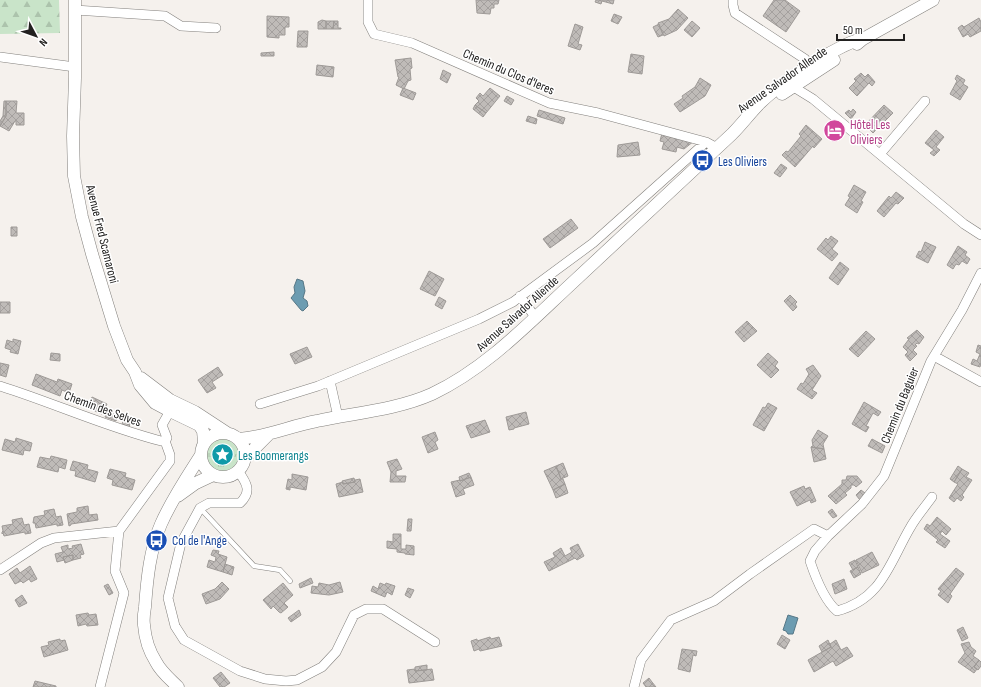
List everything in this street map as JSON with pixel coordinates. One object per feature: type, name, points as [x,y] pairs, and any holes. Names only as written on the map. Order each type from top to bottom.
[{"type":"main road","name":"Avenue Salvador Allende","points":[[799,77],[856,46],[863,39],[933,0]]},
{"type":"main road","name":"Avenue Fred Scamaroni","points":[[75,5],[73,136],[74,176],[82,217],[114,326],[126,360],[140,385],[155,403],[170,412],[199,424],[203,431],[204,442]]},
{"type":"main road","name":"Avenue Salvador Allende","points":[[239,438],[269,434],[295,426],[383,408],[431,394],[473,370],[499,350],[737,129],[821,58],[853,41],[863,39]]},
{"type":"main road","name":"Avenue Fred Scamaroni","points":[[134,372],[170,400],[195,412],[227,432]]},
{"type":"main road","points":[[178,687],[157,664],[146,639],[144,624],[148,578],[161,525],[174,499],[200,455],[204,442],[208,437],[214,434],[227,432],[239,438],[244,448],[245,458],[243,465],[233,475],[219,477],[213,475],[204,467],[200,455]]},
{"type":"main road","name":"Avenue Salvador Allende","points":[[245,458],[269,434]]},
{"type":"main road","points":[[174,499],[196,483],[213,475]]},
{"type":"street","name":"Chemin du Clos d'Ieres","points":[[368,0],[368,22],[374,34],[412,43],[549,103],[598,113],[706,142],[717,148]]},
{"type":"street","points":[[733,0],[732,5],[735,13],[805,59],[799,77]]},
{"type":"street","points":[[75,5],[165,16],[181,26],[216,28]]},
{"type":"street","points":[[0,57],[75,67]]},
{"type":"street","points":[[799,77],[813,99],[964,224],[981,235]]},
{"type":"street","points":[[799,77],[813,99]]},
{"type":"street","points":[[880,154],[925,101]]},
{"type":"street","points":[[260,404],[330,381],[479,319],[512,302],[593,243],[706,142]]},
{"type":"street","name":"Chemin du Baguier","points":[[932,497],[911,526],[886,574],[872,592],[859,603],[837,611],[832,607],[815,578],[810,561],[815,551],[828,536],[862,504],[884,476],[934,356],[962,310],[981,273]]},
{"type":"street","points":[[520,296],[535,317]]},
{"type":"street","points":[[934,356],[981,382]]},
{"type":"street","points":[[330,381],[338,417]]},
{"type":"street","name":"Chemin des Selves","points":[[0,386],[137,435],[165,441]]},
{"type":"street","points":[[100,687],[124,593],[115,571],[119,531],[170,461],[170,455],[165,441],[167,438],[162,425],[170,412],[174,408],[189,414],[195,412]]},
{"type":"street","points":[[238,471],[246,485],[248,493],[244,499],[240,503],[209,503],[200,508],[181,543],[168,598],[175,626],[184,640],[240,670],[265,679],[286,681],[297,680],[322,667],[336,652],[354,615],[366,609],[383,610],[435,642]]},
{"type":"street","points":[[634,687],[641,660],[671,620],[714,601],[814,529],[828,536]]},
{"type":"street","points":[[0,570],[41,543],[54,538],[119,531]]},
{"type":"lane","points":[[200,508],[254,566],[280,570],[290,581]]},
{"type":"green space","points":[[0,0],[59,0],[60,33],[0,34]]},
{"type":"green space","points":[[220,439],[226,439],[235,443],[239,455],[235,467],[226,471],[220,471],[211,467],[207,458],[207,452],[211,443]]},
{"type":"water","points":[[297,279],[303,281],[305,291],[303,298],[307,301],[308,306],[303,311],[291,298],[295,293],[294,287]]},
{"type":"water","points":[[788,615],[798,618],[793,634],[788,634],[783,630]]},
{"type":"building","points":[[476,0],[499,0],[498,4],[494,4],[494,8],[491,8],[490,14],[477,13]]},
{"type":"building","points":[[596,0],[614,0],[613,4],[602,1],[601,4],[595,2]]},
{"type":"building","points":[[774,0],[785,0],[800,11],[786,32],[763,16]]},
{"type":"building","points":[[678,9],[688,18],[677,30],[664,36],[658,23],[669,19]]},
{"type":"building","points":[[614,14],[622,17],[618,24],[611,21]]},
{"type":"building","points":[[267,16],[289,17],[289,27],[285,27],[285,35],[279,35],[279,38],[267,37]]},
{"type":"building","points":[[979,18],[981,22],[981,31],[970,37],[968,34],[963,37],[958,28],[962,25],[964,27]]},
{"type":"building","points":[[322,20],[326,21],[326,29],[318,29],[318,22]]},
{"type":"building","points":[[326,21],[334,21],[333,29],[326,29]]},
{"type":"building","points":[[334,21],[338,21],[338,28],[341,29],[333,29]]},
{"type":"building","points":[[692,21],[700,28],[692,37],[684,30]]},
{"type":"building","points":[[575,24],[583,27],[578,44],[582,45],[580,50],[568,46]]},
{"type":"building","points":[[659,24],[663,35],[658,37],[653,27]]},
{"type":"building","points":[[298,31],[308,31],[307,47],[297,47]]},
{"type":"building","points":[[274,52],[274,56],[261,56],[261,53]]},
{"type":"building","points":[[631,54],[644,56],[642,74],[628,72]]},
{"type":"building","points":[[411,58],[411,80],[408,81],[404,89],[396,85],[399,77],[395,60]]},
{"type":"building","points":[[317,65],[334,67],[333,77],[316,75]]},
{"type":"building","points":[[443,70],[451,74],[447,83],[440,79]]},
{"type":"building","points":[[861,73],[865,77],[868,74],[875,82],[872,86],[869,83],[857,96],[849,88],[856,81],[854,79]]},
{"type":"building","points":[[957,75],[965,80],[963,84],[968,87],[960,100],[950,94],[957,81],[955,79]]},
{"type":"building","points":[[700,78],[711,85],[705,96],[680,112],[674,104],[695,87]]},
{"type":"building","points":[[403,88],[416,93],[413,100],[400,95]]},
{"type":"building","points":[[490,88],[500,96],[486,113],[475,105],[479,101],[476,98],[480,93],[483,96]]},
{"type":"building","points":[[507,96],[514,100],[511,105],[504,101]]},
{"type":"building","points":[[4,101],[6,101],[6,116],[0,126],[0,121],[3,116]]},
{"type":"building","points":[[6,101],[17,101],[16,113],[24,113],[24,125],[16,125],[15,121],[9,131],[0,126],[6,116]]},
{"type":"building","points":[[475,105],[486,113],[483,117],[473,109]]},
{"type":"building","points":[[884,105],[893,113],[873,133],[865,125]]},
{"type":"building","points":[[853,109],[856,112],[851,119],[845,113],[849,110],[851,112]]},
{"type":"building","points":[[539,110],[565,118],[563,124],[537,116]]},
{"type":"building","points":[[528,116],[537,119],[536,124],[526,121]]},
{"type":"building","points":[[806,125],[822,139],[814,148],[813,146],[795,167],[782,155],[786,151],[788,152],[801,136],[799,134]]},
{"type":"building","points":[[936,130],[944,137],[936,147],[940,150],[934,156],[930,153],[934,150],[925,143]]},
{"type":"building","points":[[662,133],[694,141],[684,149],[677,147],[676,152],[662,149],[664,142],[660,141]]},
{"type":"building","points":[[638,142],[640,155],[617,157],[618,145]]},
{"type":"building","points":[[781,164],[787,168],[780,177],[774,173]]},
{"type":"building","points":[[854,185],[866,192],[857,213],[845,205],[850,197],[848,196]]},
{"type":"building","points":[[896,192],[904,198],[898,204],[896,203],[884,217],[877,211],[889,196],[891,198]]},
{"type":"building","points":[[571,219],[578,228],[550,248],[543,239]]},
{"type":"building","points":[[11,227],[17,227],[17,236],[11,236]]},
{"type":"building","points":[[831,236],[838,241],[832,249],[838,254],[832,261],[817,249],[826,238],[828,240]]},
{"type":"building","points":[[925,242],[936,247],[928,263],[916,257],[919,251],[921,252]]},
{"type":"building","points":[[958,246],[967,252],[965,255],[970,259],[967,264],[962,261],[959,265],[956,264],[953,269],[947,265]]},
{"type":"building","points":[[840,262],[849,269],[838,285],[829,278]]},
{"type":"building","points":[[429,271],[444,279],[435,296],[420,289]]},
{"type":"building","points":[[790,295],[797,302],[795,304],[797,307],[793,311],[784,301]]},
{"type":"building","points":[[439,297],[446,301],[442,309],[435,305]]},
{"type":"building","points":[[0,302],[10,302],[10,313],[0,313]]},
{"type":"building","points":[[747,321],[757,331],[744,342],[735,332]]},
{"type":"building","points":[[917,330],[924,337],[919,344],[917,343],[915,345],[917,346],[913,350],[917,354],[910,361],[905,355],[908,352],[903,347],[909,339],[907,338]]},
{"type":"building","points":[[866,331],[875,339],[858,357],[849,349]]},
{"type":"building","points":[[13,339],[21,341],[18,354],[10,352],[11,350],[5,348],[7,340],[13,342]]},
{"type":"building","points":[[978,345],[981,346],[980,367],[971,364],[973,359],[977,361],[980,354],[976,352]]},
{"type":"building","points":[[307,347],[312,357],[295,364],[290,354]]},
{"type":"building","points":[[51,353],[60,354],[60,361],[50,360]]},
{"type":"building","points":[[768,353],[778,362],[775,366],[779,370],[771,378],[757,365]]},
{"type":"building","points":[[0,363],[9,365],[6,377],[0,375]]},
{"type":"building","points":[[813,365],[821,376],[812,390],[817,393],[812,399],[797,389],[801,383],[803,384],[809,374],[806,369]]},
{"type":"building","points":[[218,367],[223,375],[212,382],[216,388],[207,393],[198,380]]},
{"type":"building","points":[[36,374],[57,382],[58,379],[72,384],[69,393],[62,390],[60,396],[32,385]]},
{"type":"building","points":[[92,397],[107,404],[102,414],[88,408]]},
{"type":"building","points":[[864,402],[881,412],[878,416],[873,413],[866,426],[869,427],[866,432],[852,424]]},
{"type":"building","points":[[768,403],[777,408],[764,431],[753,425],[763,407],[765,408]]},
{"type":"building","points":[[107,411],[118,416],[116,421],[105,417]]},
{"type":"building","points":[[526,412],[529,424],[509,430],[506,417]]},
{"type":"building","points":[[124,418],[131,421],[129,427],[122,424]]},
{"type":"building","points":[[485,420],[490,432],[471,438],[466,426]]},
{"type":"building","points":[[818,430],[828,436],[823,444],[824,449],[811,447],[813,446],[812,440]]},
{"type":"building","points":[[435,432],[438,440],[435,442],[438,449],[428,453],[422,437]]},
{"type":"building","points":[[16,438],[32,443],[30,451],[24,450],[23,455],[2,450],[5,439],[15,442]]},
{"type":"building","points":[[872,439],[885,446],[882,453],[868,446]]},
{"type":"building","points":[[811,447],[824,449],[826,459],[814,462]]},
{"type":"building","points":[[51,456],[67,460],[65,469],[59,467],[58,472],[37,467],[40,457],[50,459]]},
{"type":"building","points":[[397,459],[402,469],[396,471],[396,476],[406,476],[405,482],[390,482],[391,472],[387,462]]},
{"type":"building","points":[[73,461],[88,465],[87,469],[98,472],[95,482],[75,476],[76,471],[70,470]]},
{"type":"building","points":[[563,463],[568,476],[561,479],[556,466]]},
{"type":"building","points":[[556,466],[561,479],[563,479],[565,484],[553,490],[544,471]]},
{"type":"building","points":[[958,466],[962,469],[954,482],[950,479]]},
{"type":"building","points":[[110,469],[126,473],[125,477],[135,480],[132,490],[112,485],[113,480],[107,478]]},
{"type":"building","points":[[962,469],[969,473],[966,477],[972,480],[962,495],[964,497],[961,501],[957,498],[954,502],[949,498],[958,484],[954,482]]},
{"type":"building","points":[[469,473],[471,477],[460,481],[459,477]]},
{"type":"building","points":[[292,474],[308,477],[306,490],[290,487],[290,490],[286,489],[288,479],[292,480]]},
{"type":"building","points":[[847,476],[857,476],[862,482],[856,487],[851,485],[851,488],[845,493],[847,495],[836,504],[828,496],[842,484],[842,480],[846,480]]},
{"type":"building","points":[[471,477],[474,485],[463,489],[465,494],[456,497],[451,482],[460,481]]},
{"type":"building","points":[[354,478],[355,482],[343,484],[342,481]]},
{"type":"building","points":[[360,479],[363,492],[339,497],[336,484],[343,482],[343,484],[355,482],[355,480]]},
{"type":"building","points":[[565,484],[568,493],[556,498],[553,490]]},
{"type":"building","points":[[804,486],[805,489],[810,487],[816,501],[811,503],[810,500],[797,506],[790,492]]},
{"type":"building","points":[[861,490],[865,493],[860,500],[856,495]]},
{"type":"building","points":[[88,506],[89,515],[97,514],[98,520],[71,524],[69,526],[67,514],[77,512],[77,508]]},
{"type":"building","points":[[54,509],[56,517],[61,516],[63,525],[57,526],[57,524],[36,528],[35,523],[33,523],[34,517],[45,515],[44,511]]},
{"type":"building","points":[[832,509],[837,516],[833,518],[828,512]]},
{"type":"building","points":[[937,517],[951,529],[946,535],[942,531],[940,534],[950,541],[945,548],[936,542],[938,540],[924,529],[927,524],[930,526]]},
{"type":"building","points":[[22,518],[24,525],[29,524],[31,533],[25,534],[25,532],[4,536],[3,533],[2,534],[2,526],[13,524],[12,520]]},
{"type":"building","points":[[408,519],[412,519],[411,531],[407,531]]},
{"type":"building","points":[[393,534],[401,534],[401,549],[406,549],[406,545],[414,546],[414,555],[397,552],[397,549],[387,548],[387,541],[393,542]]},
{"type":"building","points":[[81,544],[84,554],[80,555],[81,558],[73,560],[73,555],[63,557],[64,560],[57,562],[55,554],[63,552],[61,547],[68,545],[68,549],[73,548],[72,546]]},
{"type":"building","points":[[578,544],[584,556],[577,560],[575,558],[549,571],[544,562],[555,557],[553,553],[561,548],[565,556],[572,552],[570,548]]},
{"type":"building","points":[[213,550],[219,551],[218,554],[227,557],[223,572],[207,567],[209,560],[215,562],[216,557],[211,555]]},
{"type":"building","points":[[872,552],[879,565],[862,573],[856,560]]},
{"type":"building","points":[[73,555],[73,560],[65,563],[63,557]]},
{"type":"building","points":[[855,560],[858,567],[853,570],[849,563]]},
{"type":"building","points":[[225,564],[234,567],[232,575],[223,572]]},
{"type":"building","points":[[30,566],[37,579],[31,582],[29,579],[23,583],[21,581],[15,584],[9,574],[17,568],[20,573]]},
{"type":"building","points":[[858,567],[861,574],[854,578],[850,571]]},
{"type":"building","points":[[956,568],[964,574],[950,594],[952,596],[948,603],[938,595],[941,591],[938,589]]},
{"type":"building","points":[[311,578],[313,583],[300,588],[299,584]]},
{"type":"building","points":[[844,579],[847,589],[835,594],[832,584]]},
{"type":"building","points":[[222,582],[229,589],[220,599],[206,604],[202,594],[215,589]]},
{"type":"building","points":[[340,582],[343,592],[329,595],[311,593],[312,586],[318,587],[319,583],[329,585]]},
{"type":"building","points":[[283,583],[293,595],[284,603],[288,607],[281,613],[273,606],[271,609],[263,600]]},
{"type":"building","points":[[380,583],[395,586],[392,595],[387,592],[385,597],[371,591],[373,586],[378,589]]},
{"type":"building","points":[[108,584],[113,593],[109,595],[104,586]]},
{"type":"building","points":[[408,588],[414,590],[410,598],[405,595]]},
{"type":"building","points":[[22,595],[27,603],[19,607],[15,600]]},
{"type":"building","points":[[299,610],[301,615],[291,622],[288,618]]},
{"type":"building","points":[[88,613],[89,615],[96,614],[98,625],[87,626],[86,624],[78,626],[76,615]]},
{"type":"building","points":[[963,627],[968,638],[962,641],[957,630]]},
{"type":"building","points":[[782,635],[790,640],[785,649],[777,644]]},
{"type":"building","points":[[490,637],[491,639],[499,637],[502,646],[474,651],[471,641],[477,639],[477,641]]},
{"type":"building","points":[[60,639],[60,641],[65,640],[68,650],[44,657],[41,647],[49,645],[48,642]]},
{"type":"building","points":[[828,640],[831,647],[822,652],[819,646]]},
{"type":"building","points":[[836,640],[841,650],[847,647],[853,656],[836,666],[833,661],[814,672],[808,660],[831,647],[830,644]]},
{"type":"building","points":[[969,642],[971,647],[976,651],[973,656],[979,660],[974,667],[977,669],[974,673],[958,662],[965,653],[961,644]]},
{"type":"building","points":[[682,649],[697,651],[696,656],[693,655],[690,672],[678,669]]},
{"type":"building","points":[[979,660],[981,662],[981,666],[978,670],[974,667]]},
{"type":"building","points":[[427,665],[427,670],[415,671],[415,667]]},
{"type":"building","points":[[415,669],[415,671],[432,669],[434,680],[409,683],[407,670]]},
{"type":"building","points":[[221,672],[230,683],[224,687],[220,687],[213,678]]},
{"type":"building","points":[[649,678],[656,687],[646,687],[643,683]]},
{"type":"building","points":[[35,681],[56,686],[56,687],[33,687]]},
{"type":"place","name":"Hôtel Les Oliviers","points":[[834,131]]},
{"type":"place","name":"Les Oliviers","points":[[703,161]]},
{"type":"place","name":"Les Boomerangs","points":[[222,455]]},
{"type":"place","name":"Col de l'Ange","points":[[156,540]]}]
